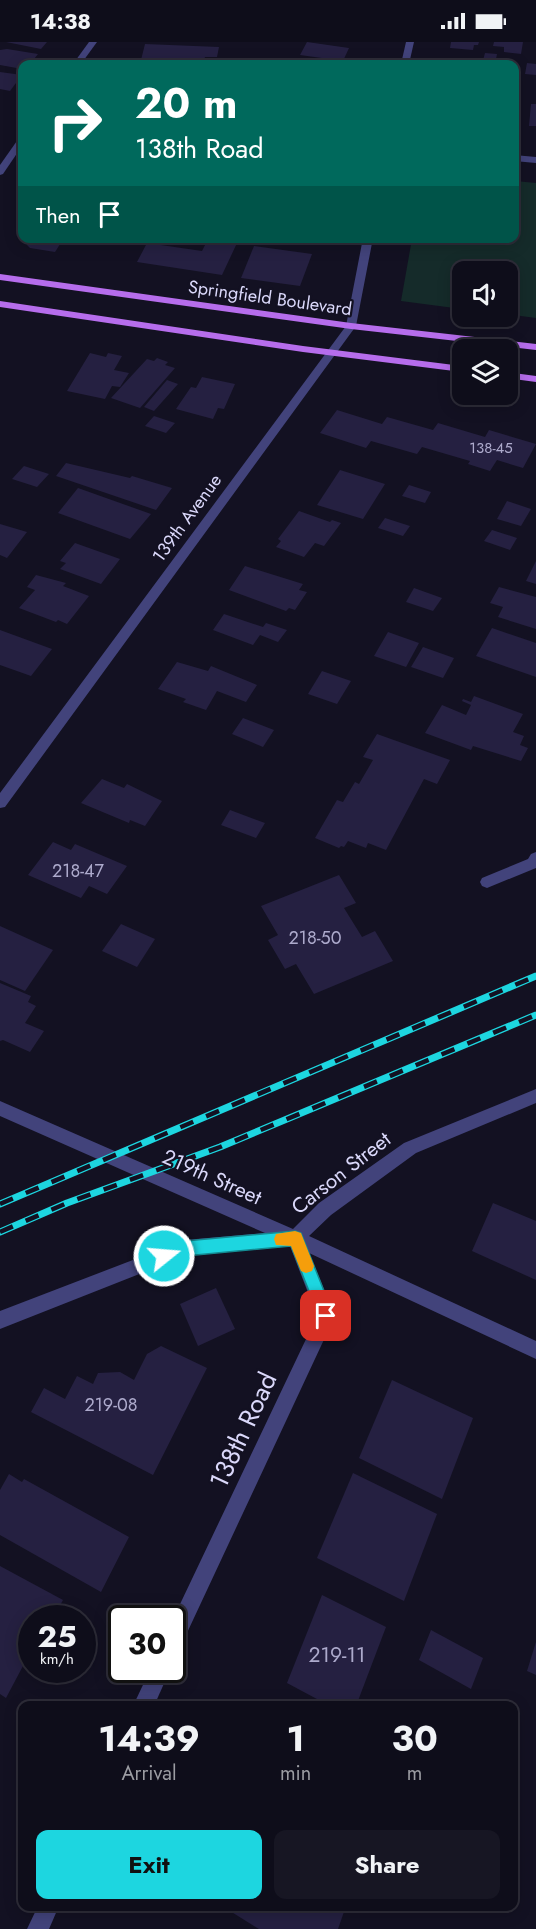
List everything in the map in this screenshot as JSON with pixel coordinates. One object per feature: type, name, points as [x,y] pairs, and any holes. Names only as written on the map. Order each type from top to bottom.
[{"type":"main road","name":"Springfield Boulevard","points":[[0,277],[351,326],[536,347]]},
{"type":"main road","points":[[0,304],[331,353],[452,368]]},
{"type":"main road","points":[[518,377],[536,379]]},
{"type":"street","points":[[80,60],[93,42]]},
{"type":"street","points":[[406,60],[410,42]]},
{"type":"street","points":[[0,172],[18,146]]},
{"type":"street","points":[[519,158],[536,160]]},
{"type":"street","name":"139th Avenue","points":[[0,803],[351,326],[367,243]]},
{"type":"street","points":[[487,882],[534,863],[536,858]]},
{"type":"street","name":"Carson Street","points":[[0,1320],[185,1248],[295,1238],[325,1209],[410,1148],[536,1096]]},
{"type":"street","name":"219th Street","points":[[0,1108],[295,1238],[536,1350]]},
{"type":"street","name":"138th Road","points":[[186,1613],[326,1316],[295,1238]]},
{"type":"street","points":[[145,1701],[154,1683]]},
{"type":"street","points":[[38,1929],[47,1911]]},
{"type":"green space","points":[[519,181],[536,183],[536,318],[518,316],[518,261],[452,261],[452,308],[401,301],[411,243],[519,243]]},
{"type":"building","points":[[6,42],[47,42],[41,49]]},
{"type":"building","points":[[307,42],[349,48],[343,60],[300,55]]},
{"type":"building","points":[[451,42],[479,42],[478,45],[474,45],[473,50],[450,48]]},
{"type":"building","points":[[494,42],[523,42],[521,54],[504,52],[504,47],[493,46]]},
{"type":"building","points":[[145,44],[219,47],[217,57],[205,57],[204,60],[141,60]]},
{"type":"building","points":[[0,50],[38,54],[33,60],[18,60],[18,68],[0,65]]},
{"type":"building","points":[[485,53],[497,54],[496,60],[483,60]]},
{"type":"building","points":[[527,63],[536,64],[536,75],[525,74]]},
{"type":"building","points":[[0,72],[18,74],[18,80],[10,91],[0,89]]},
{"type":"building","points":[[531,104],[536,104],[536,126],[529,126]]},
{"type":"building","points":[[28,243],[61,243],[55,252],[30,248]]},
{"type":"building","points":[[147,243],[202,251],[206,243],[237,243],[222,275],[137,262]]},
{"type":"building","points":[[254,246],[312,254],[300,286],[241,278]]},
{"type":"building","points":[[90,353],[106,357],[108,353],[122,356],[114,370],[129,373],[120,387],[112,386],[105,399],[67,391]]},
{"type":"building","points":[[157,358],[168,362],[165,365],[175,368],[140,408],[111,398],[147,359],[154,361]]},
{"type":"building","points":[[202,377],[235,384],[224,409],[218,408],[213,419],[176,409],[191,387],[196,388]]},
{"type":"building","points":[[167,380],[178,384],[154,411],[144,407]]},
{"type":"building","points":[[337,410],[382,424],[387,417],[433,430],[438,423],[485,437],[489,430],[536,444],[523,468],[497,460],[490,471],[468,464],[470,461],[422,447],[417,454],[371,441],[366,448],[320,433]]},
{"type":"building","points":[[154,416],[175,423],[166,433],[145,426]]},
{"type":"building","points":[[66,463],[130,478],[132,476],[172,488],[156,510],[56,476]]},
{"type":"building","points":[[24,466],[49,474],[37,487],[12,479]]},
{"type":"building","points":[[340,470],[385,484],[363,519],[317,505]]},
{"type":"building","points":[[409,485],[431,492],[425,503],[402,496]]},
{"type":"building","points":[[78,488],[151,514],[130,539],[58,513]]},
{"type":"building","points":[[507,501],[531,509],[521,526],[497,519]]},
{"type":"building","points":[[299,511],[330,522],[332,520],[341,523],[324,546],[315,543],[304,557],[276,547],[281,541],[278,539]]},
{"type":"building","points":[[385,518],[410,526],[403,536],[378,528]]},
{"type":"building","points":[[0,524],[27,532],[7,558],[0,555]]},
{"type":"building","points":[[492,530],[517,538],[510,550],[484,541]]},
{"type":"building","points":[[75,543],[120,559],[101,584],[60,569],[66,563],[60,561]]},
{"type":"building","points":[[536,561],[536,584],[526,581]]},
{"type":"building","points":[[245,566],[303,584],[299,590],[307,592],[295,610],[289,608],[286,611],[229,590]]},
{"type":"building","points":[[36,575],[66,583],[63,586],[89,596],[67,624],[19,608],[35,590],[27,587]]},
{"type":"building","points":[[499,587],[536,597],[536,629],[498,617],[503,607],[490,603]]},
{"type":"building","points":[[414,588],[442,598],[433,611],[406,602]]},
{"type":"building","points":[[224,614],[263,627],[266,623],[287,630],[278,642],[260,635],[253,645],[213,630]]},
{"type":"building","points":[[492,628],[536,643],[536,677],[476,656]]},
{"type":"building","points":[[0,630],[52,649],[31,676],[0,665]]},
{"type":"building","points":[[388,632],[419,643],[406,667],[374,656]]},
{"type":"building","points":[[423,647],[454,658],[443,678],[411,667]]},
{"type":"building","points":[[177,662],[208,671],[211,666],[257,685],[246,702],[217,691],[206,710],[183,702],[186,699],[158,689]]},
{"type":"building","points":[[322,671],[351,681],[337,704],[308,694]]},
{"type":"building","points":[[474,696],[523,714],[513,732],[524,736],[520,745],[528,748],[521,761],[473,746],[471,750],[425,733],[442,705],[466,715],[471,705],[462,701],[463,699],[471,702]]},
{"type":"building","points":[[243,718],[274,730],[263,747],[232,734]]},
{"type":"building","points":[[377,734],[450,760],[437,784],[424,779],[386,850],[368,843],[366,848],[348,841],[344,847],[339,848],[315,838],[337,800],[343,802],[355,782],[359,784],[373,760],[363,757]]},
{"type":"building","points":[[102,779],[124,788],[127,784],[162,801],[145,826],[130,820],[129,823],[81,803]]},
{"type":"building","points":[[230,810],[265,823],[256,838],[221,825]]},
{"type":"building","points":[[53,842],[71,850],[75,844],[127,866],[107,894],[89,886],[81,898],[28,875]]},
{"type":"building","points":[[339,875],[356,903],[344,908],[362,937],[375,931],[393,961],[314,994],[296,964],[285,969],[268,940],[278,935],[261,906]]},
{"type":"building","points":[[121,924],[155,939],[137,967],[102,951]]},
{"type":"building","points":[[0,926],[53,950],[25,991],[0,980]]},
{"type":"building","points":[[0,983],[31,996],[28,1002],[36,1006],[25,1023],[44,1031],[30,1052],[3,1040],[0,1041]]},
{"type":"building","points":[[493,1203],[536,1221],[536,1280],[472,1251]]},
{"type":"building","points":[[216,1288],[235,1329],[198,1346],[180,1304]]},
{"type":"building","points":[[161,1346],[207,1368],[153,1475],[31,1412],[44,1388],[65,1399],[77,1376],[93,1384],[98,1373],[120,1372],[134,1380],[147,1354]]},
{"type":"building","points":[[392,1380],[473,1418],[442,1499],[359,1458]]},
{"type":"building","points":[[353,1473],[437,1514],[404,1601],[317,1558]]},
{"type":"building","points":[[9,1474],[22,1482],[24,1479],[129,1537],[101,1592],[0,1535],[0,1490]]},
{"type":"building","points":[[0,1566],[63,1600],[60,1605],[18,1605],[18,1675],[6,1698],[0,1694]]},
{"type":"building","points":[[322,1595],[386,1627],[358,1701],[321,1701],[287,1683]]},
{"type":"building","points":[[431,1630],[483,1658],[471,1689],[419,1660]]},
{"type":"building","points":[[536,1642],[536,1675],[527,1671]]},
{"type":"building","points":[[230,1911],[344,1911],[338,1929],[259,1929]]},
{"type":"railway","points":[[0,1204],[536,976]]},
{"type":"railway","points":[[0,1232],[67,1203],[220,1147],[536,1015]]},
{"type":"slow traffic","points":[[282,1239],[295,1238],[306,1266]]},
{"type":"route","points":[[164,1256],[185,1248],[295,1238],[326,1316]]}]
